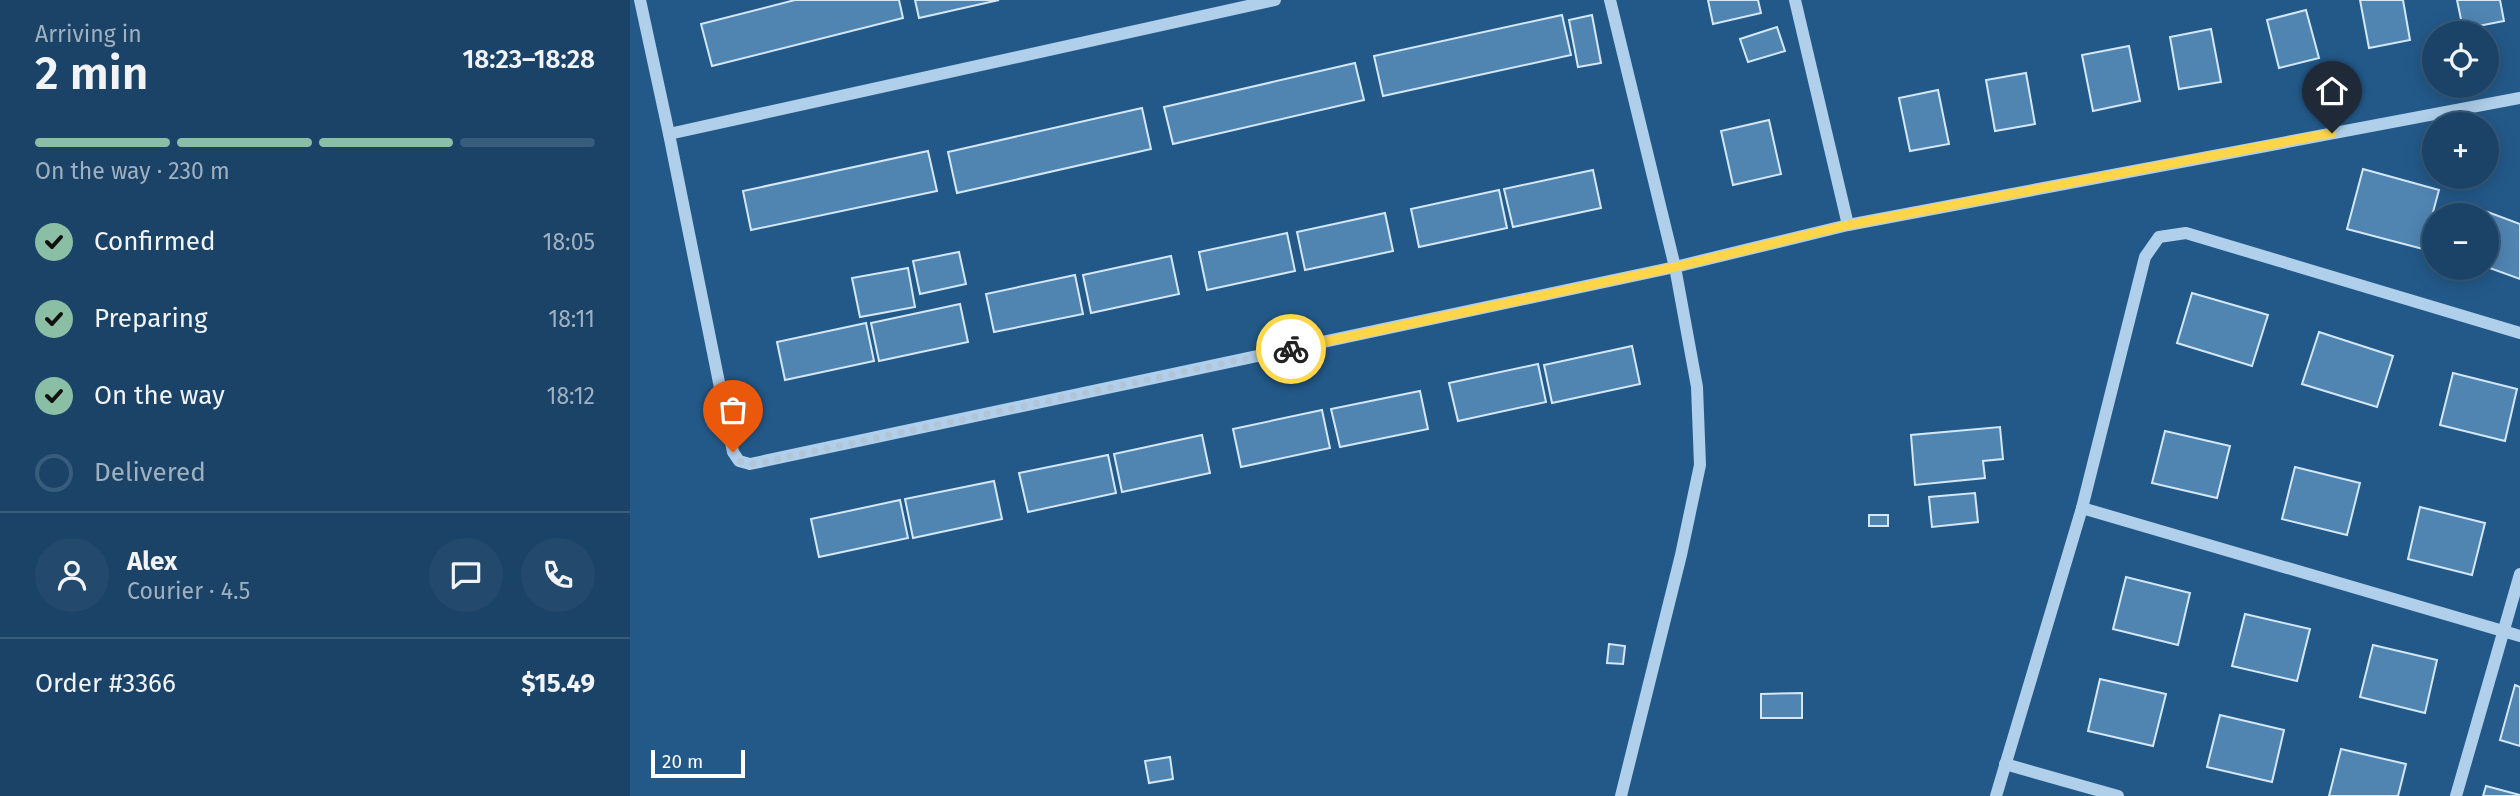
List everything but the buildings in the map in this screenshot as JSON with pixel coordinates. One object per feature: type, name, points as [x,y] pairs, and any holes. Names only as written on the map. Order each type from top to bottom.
[{"type":"street","points":[[640,0],[733,452],[739,461],[750,464],[1675,267],[1848,225],[2520,98]]},
{"type":"street","points":[[669,134],[1275,0]]},
{"type":"street","points":[[1611,0],[1675,267],[1697,387],[1700,465],[1678,567],[1621,796]]},
{"type":"street","points":[[1795,0],[1848,225]]},
{"type":"street","points":[[1996,796],[2082,508],[2145,257],[2160,237],[2186,233],[2520,334]]},
{"type":"street","points":[[2082,508],[2520,636]]},
{"type":"street","points":[[2456,796],[2520,575]]},
{"type":"street","points":[[2005,764],[2118,796]]},
{"type":"way so far","points":[[733,452],[739,461],[759,463],[1291,349]]},
{"type":"route","points":[[1291,349],[1675,267],[1848,225],[2332,133]]}]
